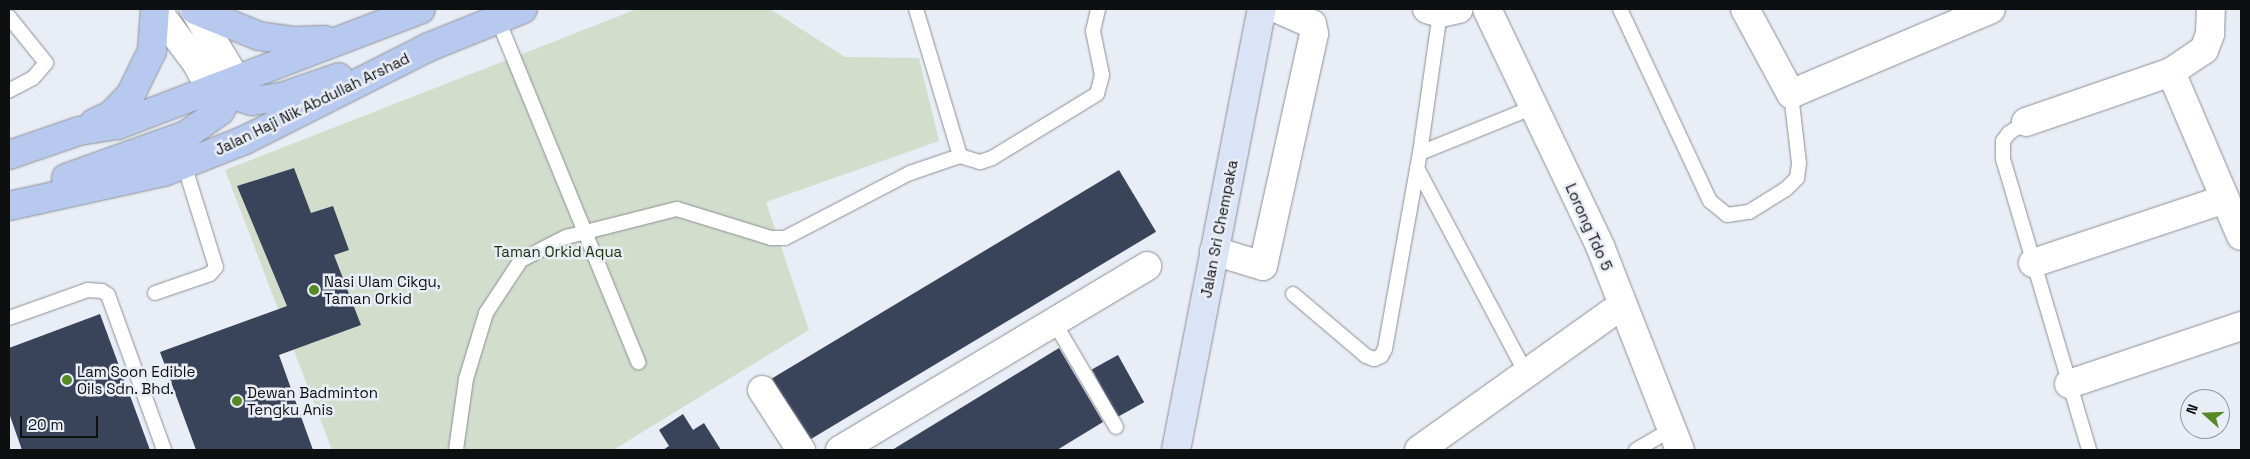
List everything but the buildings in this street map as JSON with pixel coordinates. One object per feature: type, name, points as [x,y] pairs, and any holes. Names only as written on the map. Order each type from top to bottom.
[{"type":"main road","points":[[9,155],[79,131],[111,114],[131,94],[152,51],[155,9]]},
{"type":"main road","points":[[195,9],[258,36],[295,41],[344,39]]},
{"type":"main road","points":[[79,131],[118,125],[226,88],[421,9]]},
{"type":"main road","name":"Jalan Haji Nik Abdullah Arshad","points":[[16,204],[164,172],[246,140],[408,58],[524,9]]},
{"type":"main road","name":"Jalan Sri Chempaka","points":[[1176,450],[1262,9]]},
{"type":"main road","points":[[226,88],[252,101],[282,97],[408,58]]},
{"type":"main road","points":[[16,204],[56,182],[186,135],[220,111],[226,88]]},
{"type":"street","points":[[155,9],[196,62],[226,88]]},
{"type":"street","points":[[195,9],[226,88]]},
{"type":"street","points":[[1214,251],[1263,266],[1314,34],[1312,24],[1279,9]]},
{"type":"street","name":"Lorong Tdo 5","points":[[1487,9],[1600,246],[1676,439]]},
{"type":"street","points":[[1745,9],[1792,94],[1991,9]]},
{"type":"street","points":[[2026,122],[2171,72],[2204,50],[2210,34],[2211,9]]},
{"type":"street","points":[[2171,72],[2241,236]]},
{"type":"street","points":[[2033,263],[2225,199]]},
{"type":"street","points":[[840,450],[1147,266]]},
{"type":"street","points":[[1419,450],[1622,305]]},
{"type":"street","points":[[2069,384],[2241,326]]},
{"type":"street","points":[[762,390],[801,450]]},
{"type":"lane","points":[[916,9],[960,156]]},
{"type":"lane","points":[[456,450],[466,379],[487,309],[521,260],[566,237],[683,209],[771,238],[785,238],[910,173],[960,156],[980,162],[992,158],[1097,94],[1102,75],[1093,31],[1098,9]]},
{"type":"lane","points":[[1620,9],[1710,201],[1727,215],[1748,212],[1786,189],[1797,178],[1799,163],[1792,94]]},
{"type":"lane","points":[[1293,294],[1366,356],[1374,359],[1381,356],[1385,349],[1420,153],[1442,10]]},
{"type":"lane","points":[[9,16],[46,63],[33,78],[9,91]]},
{"type":"lane","points":[[498,20],[583,232],[638,362]]},
{"type":"lane","points":[[1420,153],[1534,107]]},
{"type":"lane","points":[[2026,122],[2009,133],[2002,150],[2088,450]]},
{"type":"lane","points":[[154,293],[210,274],[216,267],[184,164]]},
{"type":"lane","points":[[1417,168],[1526,374]]},
{"type":"lane","points":[[9,318],[88,290],[102,291],[108,295],[164,450]]},
{"type":"lane","points":[[1054,322],[1116,427]]},
{"type":"lane","points":[[1636,450],[1676,439]]},
{"type":"green space","name":"Taman Orkid Aqua","points":[[637,9],[770,9],[845,57],[919,58],[939,141],[766,202],[809,330],[613,450],[332,450],[225,170]]},
{"type":"place","name":"Nasi Ulam Cikgu, Taman Orkid","points":[[314,290]]},
{"type":"place","name":"Lam Soon Edible Oils Sdn. Bhd.","points":[[67,380]]},
{"type":"place","name":"Dewan Badminton Tengku Anis","points":[[237,401]]}]
